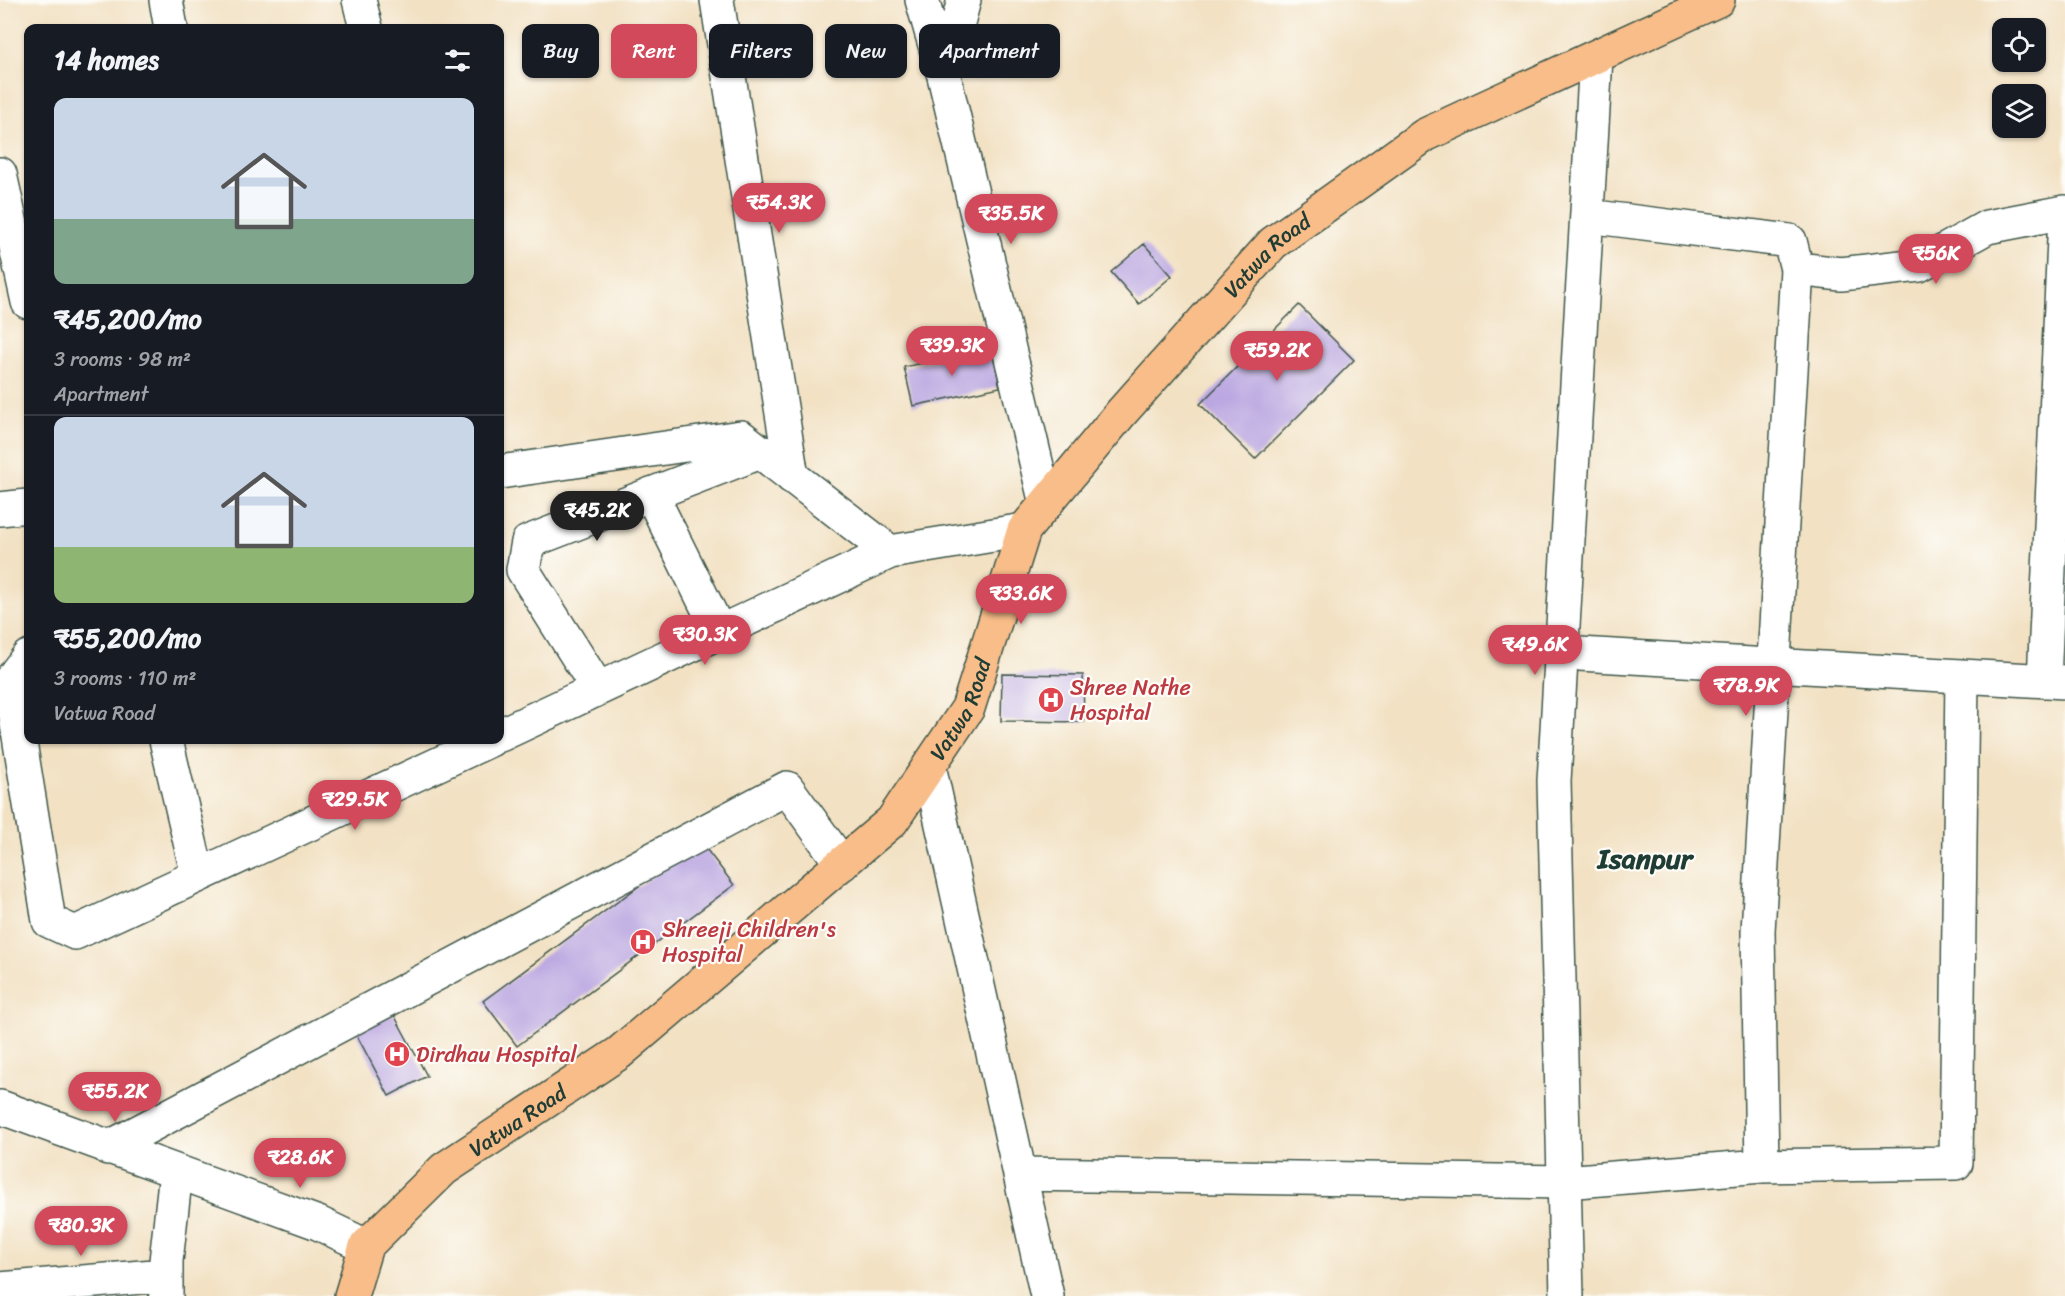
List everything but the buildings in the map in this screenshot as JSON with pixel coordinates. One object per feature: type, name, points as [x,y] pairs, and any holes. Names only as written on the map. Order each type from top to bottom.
[{"type":"main road","name":"Vatwa Road","points":[[351,1296],[366,1246],[444,1169],[619,1053],[892,821],[968,708],[1024,530],[1121,413],[1273,243],[1425,135],[1718,0]]},
{"type":"street","points":[[166,0],[170,24]]},
{"type":"street","points":[[359,0],[365,24]]},
{"type":"street","points":[[717,0],[792,477]]},
{"type":"street","points":[[922,0],[929,24]]},
{"type":"street","points":[[958,24],[964,0]]},
{"type":"street","points":[[1567,1296],[1554,781],[1596,57]]},
{"type":"street","points":[[944,78],[1046,504]]},
{"type":"street","points":[[0,174],[24,284]]},
{"type":"street","points":[[1562,653],[2054,682],[2065,214],[1987,227],[1919,265],[1841,274],[1797,269]]},
{"type":"street","points":[[1587,216],[1790,241],[1797,269],[1758,931],[1762,1166]]},
{"type":"street","points":[[504,471],[741,437],[890,552]]},
{"type":"street","points":[[598,689],[523,570],[528,542],[760,452]]},
{"type":"street","points":[[651,494],[719,631]]},
{"type":"street","points":[[0,509],[24,506]]},
{"type":"street","points":[[504,733],[890,552],[1024,530]]},
{"type":"street","points":[[24,662],[10,681],[49,921],[75,933],[481,744]]},
{"type":"street","points":[[1020,1174],[1564,1182],[1762,1166],[1956,1163],[1962,676]]},
{"type":"street","points":[[167,744],[198,876]]},
{"type":"street","points":[[929,766],[1047,1296]]},
{"type":"street","points":[[108,1148],[787,788],[842,864]]},
{"type":"street","points":[[0,1107],[318,1223],[366,1246]]},
{"type":"street","points":[[0,1289],[166,1286],[176,1172]]},
{"type":"place","name":"Shree Nathe Hospital","points":[[1051,700]]},
{"type":"place","name":"Shreeji Children's Hospital","points":[[643,942]]},
{"type":"place","name":"Dirdhau Hospital","points":[[397,1054]]},
{"type":"district","name":"Isanpur","points":[[1645,858]]}]
